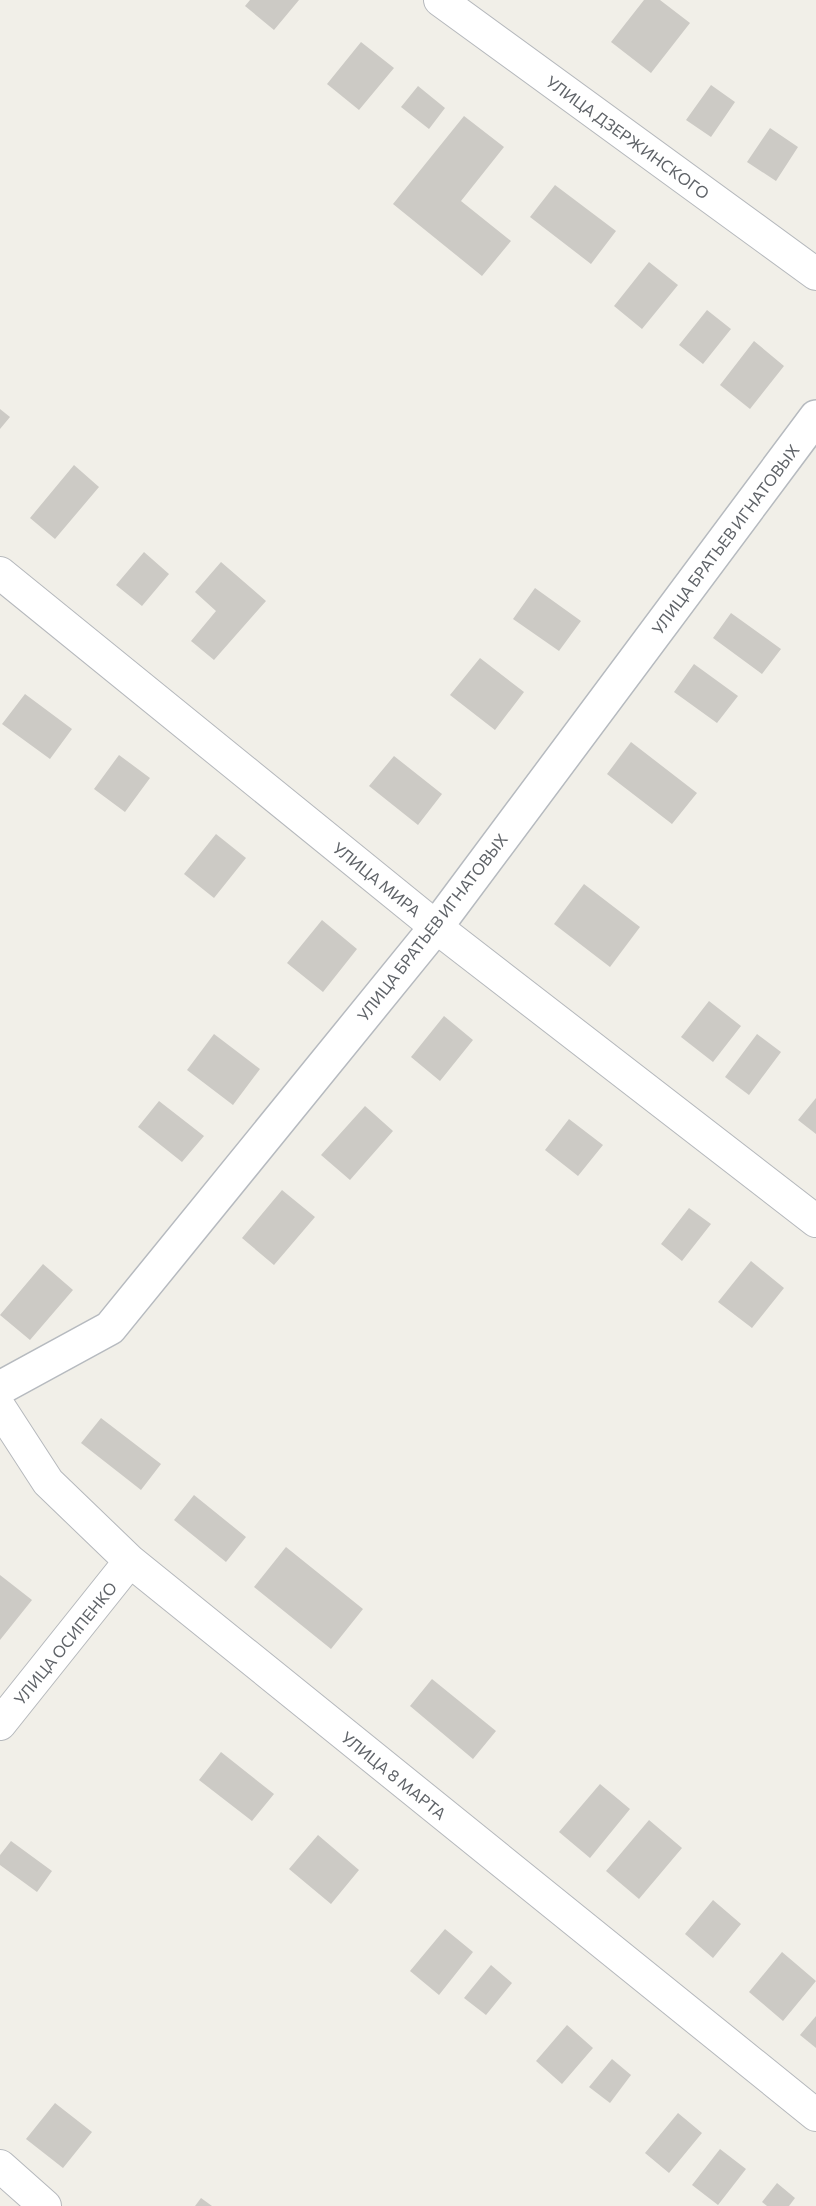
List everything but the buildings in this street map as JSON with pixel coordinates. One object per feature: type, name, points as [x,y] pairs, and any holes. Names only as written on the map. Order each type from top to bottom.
[{"type":"street","name":"УЛИЦА ДЗЕРЖИНСКОГО","points":[[440,0],[816,273]]},
{"type":"street","name":"УЛИЦА БРАТЬЕВ ИГНАТОВЫХ","points":[[0,1388],[110,1328],[436,927],[816,417]]},
{"type":"street","name":"УЛИЦА МИРА","points":[[0,573],[436,927],[816,1221]]},
{"type":"street","name":"УЛИЦА 8 МАРТА","points":[[0,1408],[48,1482],[130,1561],[816,2115]]},
{"type":"street","name":"УЛИЦА ОСИПЕНКО","points":[[0,1724],[130,1561]]},
{"type":"street","points":[[0,2166],[45,2206]]}]
